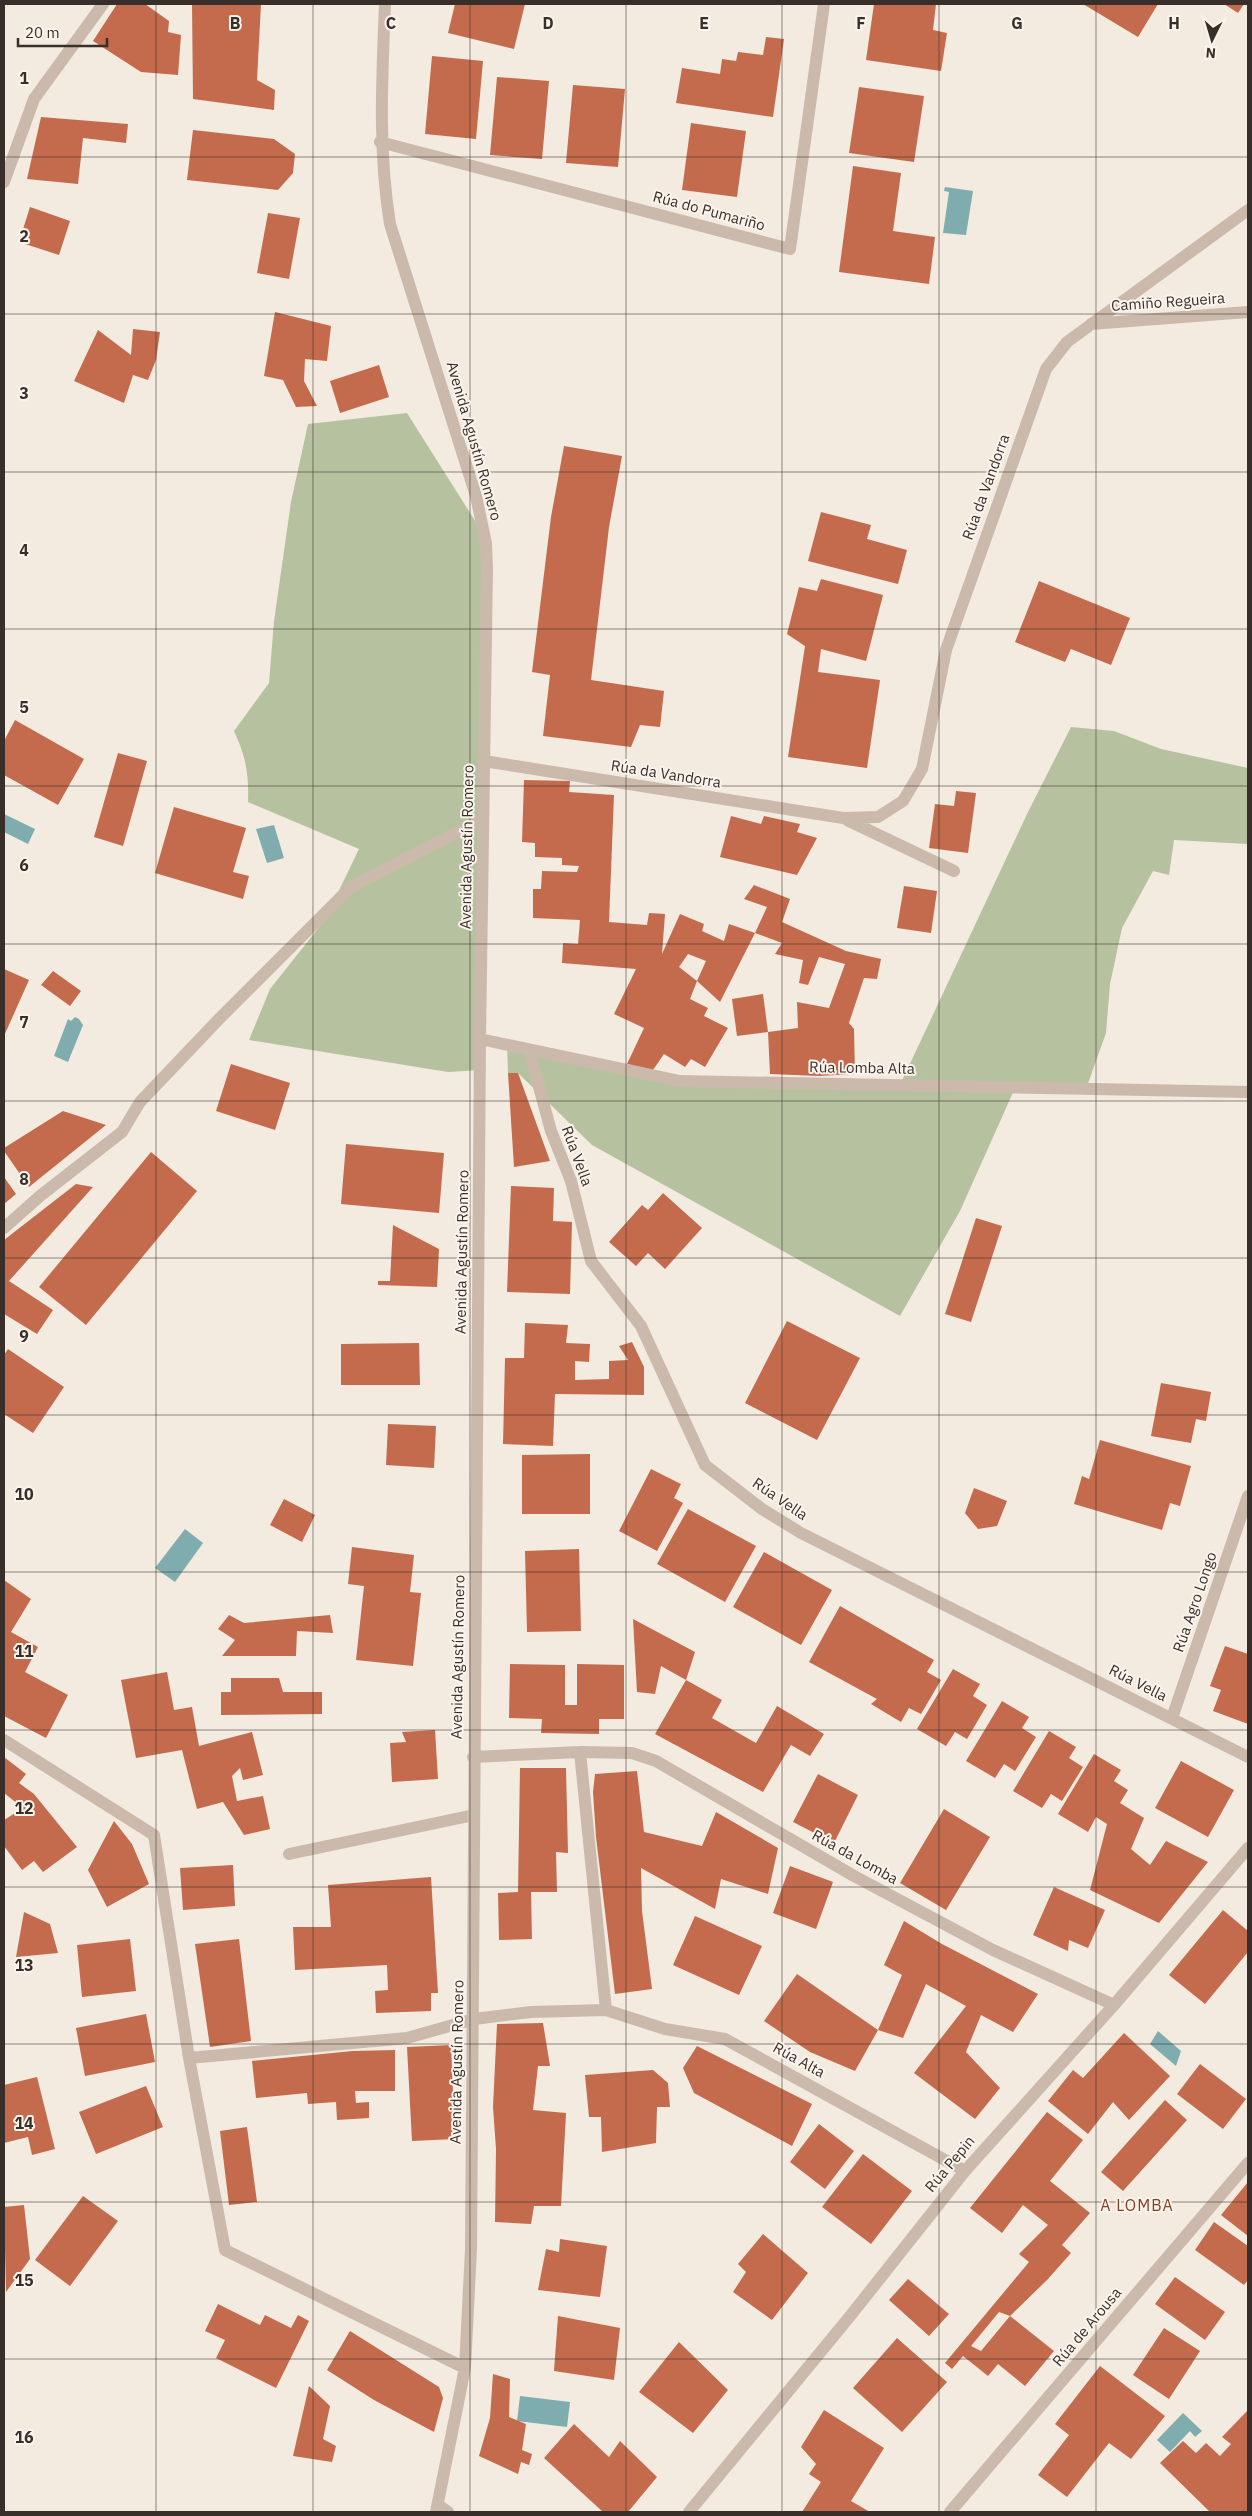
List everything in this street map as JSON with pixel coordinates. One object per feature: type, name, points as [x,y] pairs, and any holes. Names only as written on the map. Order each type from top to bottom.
[{"type":"street","points":[[4,182],[34,99],[103,4]]},
{"type":"street","name":"Avenida Agustín Romero","points":[[385,4],[380,142],[383,184],[390,224],[476,496],[486,543],[487,619],[480,1039],[471,2249],[464,2368],[441,2510]]},
{"type":"street","name":"Rúa do Pumariño","points":[[380,142],[790,249],[824,4]]},
{"type":"street","name":"Rúa da Vandorra","points":[[484,761],[843,818],[878,817],[903,801],[922,769],[946,650],[1046,369],[1067,342],[1248,210]]},
{"type":"street","name":"Camiño Regueira","points":[[1091,324],[1248,312]]},
{"type":"street","name":"Rúa da Vandorra","points":[[843,818],[954,871]]},
{"type":"street","points":[[4,1228],[40,1196],[122,1132],[140,1102],[218,1020],[351,887],[484,819]]},
{"type":"street","name":"Rúa Lomba Alta","points":[[480,1039],[680,1081],[1248,1092]]},
{"type":"street","name":"Rúa Vella","points":[[529,1050],[551,1131],[571,1181],[591,1261],[641,1326],[705,1465],[762,1509],[801,1533],[1248,1756]]},
{"type":"street","name":"Rúa Agro Longo","points":[[1172,1718],[1248,1496]]},
{"type":"street","points":[[4,1740],[154,1835],[189,2058],[226,2250],[464,2368]]},
{"type":"street","points":[[189,2058],[407,2038],[474,2019],[531,2012],[606,2010],[580,1752]]},
{"type":"street","name":"Rúa da Lomba","points":[[474,1757],[580,1752],[632,1753],[656,1761],[846,1871],[993,1950],[1114,2005]]},
{"type":"street","points":[[289,1854],[474,1816]]},
{"type":"street","name":"Rúa Pepin","points":[[690,2512],[851,2315],[964,2170],[1114,2005],[1248,1848]]},
{"type":"street","name":"Rúa Alta","points":[[606,2010],[665,2029],[725,2039],[964,2170]]},
{"type":"street","name":"Rúa de Arousa","points":[[950,2512],[1248,2162]]},
{"type":"green space","points":[[407,413],[484,535],[480,1070],[448,1072],[249,1040],[270,989],[347,892],[331,907],[359,849],[248,802],[246,766],[234,731],[269,683],[274,621],[291,502],[308,424]]},
{"type":"green space","points":[[1071,727],[1114,731],[1161,749],[1248,768],[1248,844],[1174,840],[1169,875],[1153,871],[1122,928],[1110,984],[1106,1033],[1086,1089],[1015,1088],[960,1211],[900,1316],[592,1145],[518,1073],[508,1073],[507,1045],[680,1081],[900,1085],[1028,812]]},
{"type":"water","points":[[945,187],[973,191],[966,235],[943,233],[949,192],[944,191]]},
{"type":"water","points":[[4,814],[35,829],[28,844],[4,832]]},
{"type":"water","points":[[274,825],[284,858],[267,863],[256,829]]},
{"type":"water","points":[[75,1017],[83,1025],[68,1062],[54,1056],[68,1019],[71,1021]]},
{"type":"water","points":[[185,1529],[203,1543],[175,1582],[155,1568]]},
{"type":"water","points":[[1158,2031],[1181,2051],[1176,2066],[1150,2044]]},
{"type":"water","points":[[520,2396],[570,2402],[567,2427],[517,2421]]},
{"type":"water","points":[[1183,2413],[1202,2431],[1195,2437],[1190,2431],[1170,2452],[1157,2440]]},
{"type":"building","points":[[117,4],[145,4],[169,21],[168,32],[181,35],[178,75],[141,72],[93,41]]},
{"type":"building","points":[[192,4],[261,4],[257,80],[275,90],[274,110],[193,99]]},
{"type":"building","points":[[455,4],[525,4],[514,49],[448,33]]},
{"type":"building","points":[[874,4],[936,4],[933,30],[947,33],[941,71],[866,60]]},
{"type":"building","points":[[1083,4],[1158,4],[1138,37]]},
{"type":"building","points":[[1224,4],[1244,4],[1238,13]]},
{"type":"building","points":[[766,37],[784,39],[773,117],[676,103],[682,68],[720,74],[722,59],[736,61],[738,52],[763,55]]},
{"type":"building","points":[[432,56],[483,61],[476,139],[425,134]]},
{"type":"building","points":[[497,77],[549,81],[542,159],[490,155]]},
{"type":"building","points":[[573,85],[625,89],[618,167],[566,163]]},
{"type":"building","points":[[859,87],[924,96],[914,162],[849,153]]},
{"type":"building","points":[[41,117],[128,124],[126,143],[83,138],[78,184],[27,179]]},
{"type":"building","points":[[691,123],[746,131],[737,197],[682,190]]},
{"type":"building","points":[[193,130],[274,139],[295,154],[293,173],[278,190],[187,180]]},
{"type":"building","points":[[853,166],[901,173],[893,231],[935,237],[929,284],[839,272]]},
{"type":"building","points":[[30,207],[70,221],[59,255],[19,242]]},
{"type":"building","points":[[268,213],[300,218],[289,279],[257,273]]},
{"type":"building","points":[[275,312],[331,326],[327,361],[305,359],[304,381],[317,406],[296,407],[283,380],[264,376]]},
{"type":"building","points":[[133,329],[160,332],[156,360],[148,380],[133,375],[124,403],[74,381],[98,330],[131,355]]},
{"type":"building","points":[[379,365],[389,397],[340,413],[330,381]]},
{"type":"building","points":[[564,446],[622,456],[609,527],[591,680],[664,691],[660,727],[640,725],[631,747],[543,736],[550,675],[532,672],[551,517]]},
{"type":"building","points":[[821,512],[871,525],[867,539],[907,550],[898,584],[808,561]]},
{"type":"building","points":[[821,579],[883,595],[866,661],[821,649],[818,672],[880,680],[867,768],[788,757],[805,646],[787,634],[799,587],[817,591]]},
{"type":"building","points":[[1039,581],[1130,618],[1111,665],[1071,649],[1065,662],[1015,642]]},
{"type":"building","points":[[15,720],[84,759],[58,805],[4,775],[4,741]]},
{"type":"building","points":[[118,753],[147,761],[123,846],[94,837]]},
{"type":"building","points":[[524,780],[570,781],[569,792],[614,795],[609,922],[647,925],[649,913],[665,914],[662,954],[680,914],[704,924],[702,931],[724,941],[729,924],[755,933],[720,1002],[697,981],[690,999],[708,1008],[704,1016],[728,1028],[705,1067],[691,1059],[685,1067],[664,1054],[653,1070],[627,1064],[644,1028],[614,1014],[636,969],[562,963],[563,943],[578,944],[580,920],[533,918],[533,889],[541,889],[542,871],[577,872],[579,866],[562,865],[562,858],[535,857],[535,843],[522,842]],"holes":[[[688,954],[706,961],[697,981],[679,967]]]},
{"type":"building","points":[[956,791],[976,793],[968,853],[929,848],[935,804],[954,806]]},
{"type":"building","points":[[174,807],[246,828],[233,872],[249,876],[243,899],[155,873]]},
{"type":"building","points":[[731,816],[761,824],[764,816],[800,824],[797,832],[817,838],[797,875],[720,857]]},
{"type":"building","points":[[754,885],[790,899],[782,922],[846,951],[881,959],[877,979],[864,978],[849,1023],[854,1029],[855,1074],[819,1076],[770,1074],[768,1032],[798,1028],[797,1002],[829,1008],[845,964],[819,957],[808,985],[799,983],[803,960],[775,954],[782,943],[755,933],[767,907],[744,899]]},
{"type":"building","points":[[904,886],[937,891],[931,933],[897,928]]},
{"type":"building","points":[[4,969],[29,980],[4,1036]]},
{"type":"building","points":[[53,971],[81,991],[70,1006],[41,985]]},
{"type":"building","points":[[763,994],[768,1032],[737,1036],[732,999]]},
{"type":"building","points":[[231,1064],[290,1083],[275,1130],[216,1111]]},
{"type":"building","points":[[508,1073],[518,1073],[550,1161],[514,1167]]},
{"type":"building","points":[[63,1111],[106,1125],[29,1187],[4,1151],[4,1148]]},
{"type":"building","points":[[346,1144],[444,1153],[439,1213],[341,1204]]},
{"type":"building","points":[[151,1152],[197,1191],[86,1325],[39,1287]]},
{"type":"building","points":[[4,1177],[16,1194],[4,1204]]},
{"type":"building","points":[[76,1184],[93,1187],[9,1281],[53,1310],[37,1334],[4,1314],[4,1240]]},
{"type":"building","points":[[511,1186],[554,1188],[553,1221],[572,1222],[570,1294],[507,1292]]},
{"type":"building","points":[[663,1193],[702,1228],[665,1269],[648,1253],[636,1266],[609,1242],[642,1205],[648,1210]]},
{"type":"building","points":[[976,1218],[1002,1226],[971,1322],[945,1314]]},
{"type":"building","points":[[393,1225],[439,1249],[437,1287],[378,1285],[378,1281],[390,1281]]},
{"type":"building","points":[[787,1321],[860,1358],[817,1440],[745,1403]]},
{"type":"building","points":[[525,1323],[568,1325],[566,1343],[590,1344],[589,1362],[575,1361],[575,1380],[609,1379],[609,1361],[628,1360],[619,1346],[632,1342],[644,1367],[644,1395],[555,1394],[553,1446],[503,1444],[505,1358],[524,1358]]},
{"type":"building","points":[[419,1343],[420,1385],[341,1385],[341,1344]]},
{"type":"building","points":[[8,1349],[64,1387],[33,1433],[4,1414],[4,1355]]},
{"type":"building","points":[[1161,1383],[1211,1392],[1206,1421],[1196,1419],[1191,1443],[1151,1436]]},
{"type":"building","points":[[388,1424],[436,1426],[434,1468],[386,1465]]},
{"type":"building","points":[[1100,1440],[1191,1466],[1180,1506],[1170,1503],[1162,1530],[1074,1504],[1082,1476],[1089,1479]]},
{"type":"building","points":[[590,1454],[590,1514],[522,1514],[522,1455]]},
{"type":"building","points":[[651,1469],[681,1484],[674,1498],[683,1503],[657,1551],[619,1531]]},
{"type":"building","points":[[974,1488],[1007,1501],[997,1526],[978,1529],[965,1513]]},
{"type":"building","points":[[284,1499],[315,1515],[302,1542],[270,1525]]},
{"type":"building","points":[[688,1509],[756,1546],[725,1602],[657,1564]]},
{"type":"building","points":[[352,1547],[414,1555],[410,1592],[421,1593],[413,1666],[356,1660],[364,1586],[348,1584]]},
{"type":"building","points":[[579,1549],[581,1631],[527,1632],[525,1551]]},
{"type":"building","points":[[764,1552],[832,1590],[801,1645],[733,1607]]},
{"type":"building","points":[[4,1580],[31,1599],[11,1632],[38,1647],[25,1672],[68,1695],[46,1738],[4,1716]]},
{"type":"building","points":[[840,1606],[934,1660],[927,1672],[941,1680],[921,1714],[909,1708],[901,1722],[871,1704],[877,1699],[809,1662]]},
{"type":"building","points":[[229,1615],[244,1623],[330,1615],[333,1633],[297,1631],[296,1656],[222,1656],[235,1640],[218,1629]]},
{"type":"building","points":[[633,1619],[695,1652],[686,1680],[661,1666],[655,1694],[637,1692]]},
{"type":"building","points":[[1225,1646],[1248,1654],[1248,1724],[1213,1711],[1221,1690],[1210,1686]]},
{"type":"building","points":[[510,1664],[565,1665],[565,1705],[577,1705],[577,1664],[624,1665],[624,1719],[599,1719],[599,1734],[541,1733],[542,1719],[509,1718]]},
{"type":"building","points":[[953,1669],[980,1684],[973,1696],[987,1705],[967,1739],[955,1732],[946,1746],[917,1729]]},
{"type":"building","points":[[167,1672],[174,1710],[192,1707],[199,1746],[252,1732],[263,1775],[243,1780],[240,1768],[232,1776],[237,1801],[263,1796],[270,1829],[244,1835],[223,1802],[197,1809],[182,1750],[136,1758],[121,1680]]},
{"type":"building","points":[[231,1678],[279,1678],[283,1692],[322,1692],[322,1714],[221,1715],[221,1692],[231,1692]]},
{"type":"building","points":[[686,1680],[722,1700],[712,1718],[756,1743],[777,1706],[824,1734],[810,1756],[791,1745],[763,1792],[655,1734]]},
{"type":"building","points":[[1002,1701],[1029,1717],[1022,1728],[1036,1737],[1015,1771],[1004,1764],[995,1778],[966,1761]]},
{"type":"building","points":[[435,1730],[438,1779],[392,1782],[390,1743],[406,1742],[402,1732]]},
{"type":"building","points":[[1049,1731],[1076,1747],[1069,1758],[1083,1767],[1062,1801],[1051,1794],[1042,1808],[1013,1791]]},
{"type":"building","points":[[1094,1754],[1121,1770],[1114,1781],[1128,1790],[1120,1803],[1144,1818],[1131,1849],[1150,1865],[1166,1841],[1208,1862],[1159,1923],[1090,1890],[1107,1824],[1096,1817],[1088,1832],[1058,1814]]},
{"type":"building","points":[[4,1757],[26,1774],[19,1783],[34,1794],[77,1847],[43,1872],[34,1861],[22,1870],[4,1846],[4,1820],[23,1808],[4,1793]]},
{"type":"building","points":[[1181,1761],[1234,1790],[1208,1837],[1155,1808]]},
{"type":"building","points":[[520,1768],[566,1768],[568,1853],[556,1852],[557,1892],[531,1892],[532,1939],[499,1940],[498,1893],[518,1892]]},
{"type":"building","points":[[637,1771],[644,1832],[702,1846],[716,1812],[778,1848],[768,1894],[721,1879],[715,1909],[641,1868],[642,1911],[652,1989],[615,1994],[596,1837],[593,1792],[595,1774]]},
{"type":"building","points":[[818,1774],[858,1795],[834,1843],[793,1822]]},
{"type":"building","points":[[944,1809],[990,1837],[946,1910],[900,1883]]},
{"type":"building","points":[[114,1821],[132,1844],[149,1884],[107,1907],[88,1870]]},
{"type":"building","points":[[233,1865],[235,1906],[183,1910],[180,1868]]},
{"type":"building","points":[[790,1866],[833,1882],[816,1929],[773,1913]]},
{"type":"building","points":[[431,1877],[438,1993],[431,1993],[431,2011],[376,2013],[375,1991],[388,1990],[387,1965],[295,1970],[293,1927],[331,1927],[328,1885]]},
{"type":"building","points":[[1054,1887],[1105,1910],[1088,1948],[1069,1940],[1068,1951],[1033,1935]]},
{"type":"building","points":[[1223,1910],[1248,1931],[1248,1952],[1205,2004],[1169,1975]]},
{"type":"building","points":[[24,1912],[50,1924],[58,1953],[16,1957]]},
{"type":"building","points":[[695,1916],[762,1946],[739,1995],[673,1965]]},
{"type":"building","points":[[904,1921],[942,1944],[1038,1994],[1013,2032],[981,2015],[966,2052],[1000,2088],[975,2119],[914,2073],[966,2006],[926,1984],[903,2038],[878,2030],[902,1975],[884,1965]]},
{"type":"building","points":[[130,1939],[136,1991],[82,1997],[77,1945]]},
{"type":"building","points":[[239,1939],[251,2041],[210,2047],[195,1944]]},
{"type":"building","points":[[797,1974],[878,2030],[855,2071],[810,2052],[764,2021]]},
{"type":"building","points":[[146,2014],[155,2062],[85,2076],[76,2028]]},
{"type":"building","points":[[543,2023],[550,2066],[538,2066],[533,2110],[566,2113],[561,2206],[534,2206],[531,2224],[495,2222],[496,2149],[493,2107],[497,2024]]},
{"type":"building","points":[[1124,2033],[1170,2076],[1129,2120],[1113,2102],[1088,2134],[1048,2101],[1073,2070],[1083,2078]]},
{"type":"building","points":[[451,2045],[455,2139],[412,2141],[407,2047]]},
{"type":"building","points":[[697,2046],[812,2104],[792,2146],[694,2093],[683,2068]]},
{"type":"building","points":[[395,2050],[395,2091],[355,2091],[356,2103],[369,2102],[369,2118],[337,2120],[336,2102],[308,2104],[307,2093],[256,2098],[252,2061],[353,2051]]},
{"type":"building","points":[[1200,2064],[1246,2099],[1223,2129],[1177,2094]]},
{"type":"building","points":[[653,2070],[668,2083],[670,2107],[657,2107],[656,2143],[602,2152],[601,2117],[589,2117],[585,2075]]},
{"type":"building","points":[[37,2077],[55,2149],[32,2155],[28,2137],[4,2143],[4,2085]]},
{"type":"building","points":[[146,2086],[163,2127],[96,2154],[79,2112]]},
{"type":"building","points":[[1165,2100],[1187,2120],[1123,2191],[1101,2172]]},
{"type":"building","points":[[1047,2112],[1083,2140],[1050,2181],[1090,2213],[1062,2245],[1071,2253],[1048,2279],[1010,2316],[1054,2351],[1025,2386],[998,2364],[988,2376],[963,2356],[952,2369],[945,2363],[1029,2262],[1019,2254],[1048,2225],[1023,2205],[1002,2233],[970,2208]],"holes":[[[999,2312],[1010,2316],[981,2351],[971,2346]]]},
{"type":"building","points":[[819,2124],[854,2151],[825,2189],[790,2162]]},
{"type":"building","points":[[247,2127],[257,2202],[229,2205],[220,2131]]},
{"type":"building","points":[[863,2154],[912,2191],[871,2244],[822,2207]]},
{"type":"building","points":[[1248,2182],[1248,2236],[1221,2215]]},
{"type":"building","points":[[83,2196],[118,2221],[70,2286],[35,2260]]},
{"type":"building","points":[[24,2205],[30,2259],[6,2292],[4,2207]]},
{"type":"building","points":[[1214,2222],[1248,2246],[1248,2280],[1244,2285],[1195,2250]]},
{"type":"building","points":[[763,2234],[808,2273],[772,2320],[733,2292],[746,2272],[738,2264]]},
{"type":"building","points":[[560,2239],[607,2246],[600,2297],[538,2290],[546,2249],[559,2252]]},
{"type":"building","points":[[1175,2277],[1225,2312],[1205,2340],[1155,2304]]},
{"type":"building","points":[[908,2279],[949,2314],[929,2336],[889,2300]]},
{"type":"building","points":[[218,2304],[260,2325],[265,2315],[291,2328],[298,2315],[309,2321],[276,2388],[216,2358],[225,2340],[205,2331]]},
{"type":"building","points":[[558,2316],[620,2328],[614,2380],[554,2371]]},
{"type":"building","points":[[1164,2328],[1200,2351],[1169,2399],[1133,2375]]},
{"type":"building","points":[[350,2331],[439,2387],[443,2398],[434,2432],[374,2400],[327,2370]]},
{"type":"building","points":[[897,2338],[947,2382],[902,2432],[853,2388]]},
{"type":"building","points":[[679,2342],[728,2390],[693,2433],[639,2392]]},
{"type":"building","points":[[1100,2366],[1165,2416],[1131,2459],[1109,2443],[1067,2497],[1038,2475],[1069,2435],[1055,2424]]},
{"type":"building","points":[[493,2374],[510,2379],[509,2417],[526,2424],[522,2450],[532,2454],[529,2465],[521,2462],[518,2474],[479,2456],[490,2418]]},
{"type":"building","points":[[309,2386],[330,2406],[323,2439],[336,2446],[332,2462],[293,2456]]},
{"type":"building","points":[[824,2410],[884,2448],[851,2501],[870,2512],[802,2512],[821,2482],[809,2474],[816,2464],[801,2447]]},
{"type":"building","points":[[1248,2410],[1248,2510],[1246,2512],[1210,2512],[1160,2463],[1183,2441],[1196,2453],[1206,2443],[1220,2456],[1231,2444],[1222,2437]]},
{"type":"building","points":[[574,2424],[609,2457],[620,2441],[657,2477],[628,2512],[603,2512],[544,2458]]},
{"type":"district","name":"A LOMBA","points":[[1137,2205]]}]
